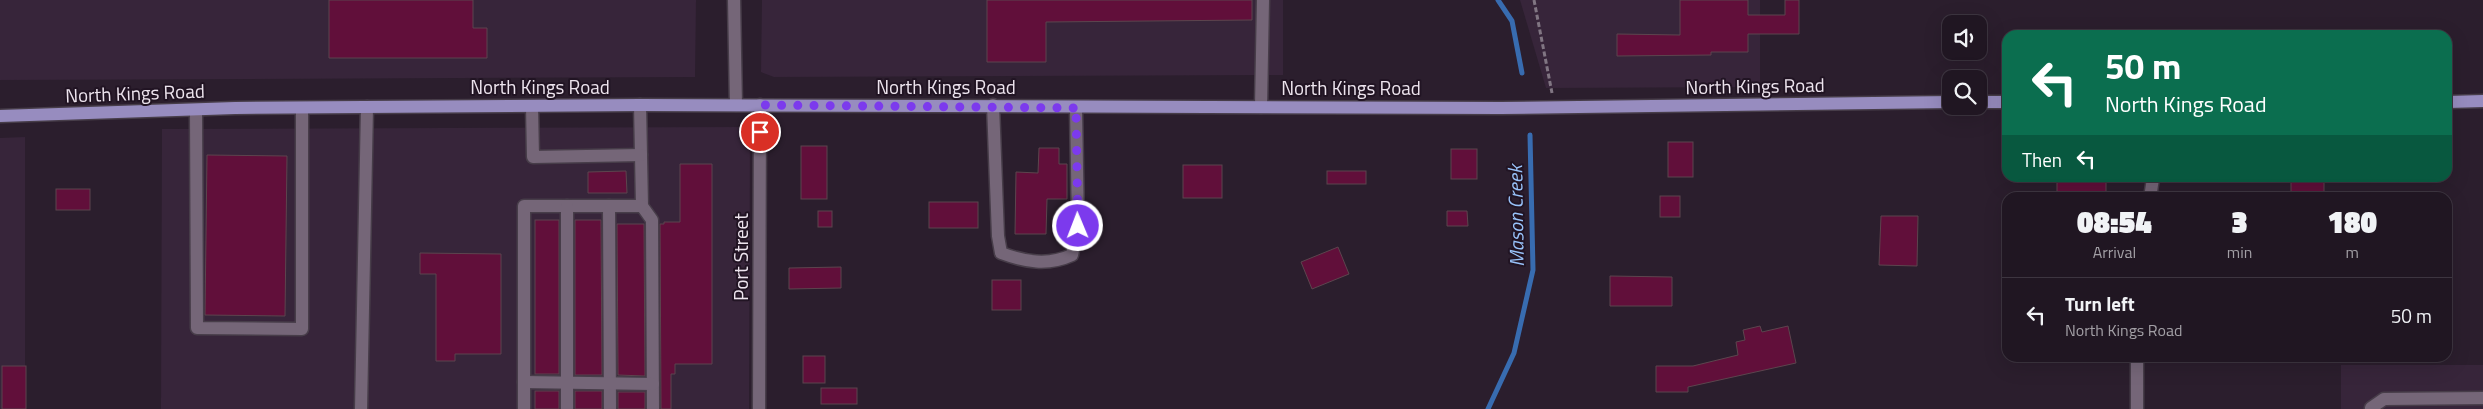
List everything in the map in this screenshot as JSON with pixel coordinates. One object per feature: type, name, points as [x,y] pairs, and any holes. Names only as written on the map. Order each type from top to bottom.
[{"type":"main road","points":[[2452,102],[2483,101]]},
{"type":"main road","name":"North Kings Road","points":[[0,116],[302,108],[640,105],[993,105],[1078,108],[1556,107],[1942,102]]},
{"type":"main road","points":[[1987,102],[2002,102]]},
{"type":"street","points":[[734,0],[736,105]]},
{"type":"street","points":[[1261,107],[1262,0]]},
{"type":"street","points":[[640,105],[642,206],[652,220],[653,409]]},
{"type":"street","name":"Port Street","points":[[758,409],[760,105]]},
{"type":"street","points":[[993,105],[998,236],[1001,253],[1017,259],[1055,263],[1072,255],[1078,226],[1076,109],[1078,108]]},
{"type":"street","points":[[532,106],[533,157],[641,155]]},
{"type":"street","points":[[361,409],[368,107]]},
{"type":"street","points":[[196,110],[197,328],[302,329],[302,108]]},
{"type":"street","points":[[524,409],[524,206],[642,206]]},
{"type":"street","points":[[567,206],[567,409]]},
{"type":"street","points":[[609,206],[610,409]]},
{"type":"street","points":[[2136,409],[2137,362]]},
{"type":"street","points":[[524,382],[653,384]]},
{"type":"street","points":[[2371,408],[2384,399],[2483,398]]},
{"type":"path","points":[[1534,0],[1546,69],[1556,107]]},
{"type":"shaded area","points":[[0,0],[696,0],[695,77],[0,80]]},
{"type":"shaded area","points":[[762,0],[1283,0],[1283,75],[774,77],[761,72]]},
{"type":"shaded area","points":[[1520,0],[1760,0],[1760,87],[1546,88]]},
{"type":"shaded area","points":[[750,127],[749,409],[161,409],[162,129]]},
{"type":"shaded area","points":[[25,137],[25,409],[0,409],[0,138]]},
{"type":"shaded area","points":[[2341,365],[2483,365],[2483,409],[2341,409]]},
{"type":"building","points":[[329,0],[473,0],[473,28],[487,28],[487,58],[329,58]]},
{"type":"building","points":[[987,0],[1252,0],[1252,20],[1046,22],[1046,62],[987,62]]},
{"type":"building","points":[[1680,0],[1748,0],[1748,15],[1785,15],[1785,0],[1799,0],[1799,34],[1748,34],[1748,52],[1711,52],[1711,55],[1617,56],[1617,34],[1680,35]]},
{"type":"building","points":[[1668,142],[1693,142],[1693,177],[1668,177]]},
{"type":"building","points":[[801,146],[827,146],[827,199],[801,199]]},
{"type":"building","points":[[1039,148],[1059,148],[1059,164],[1067,164],[1067,199],[1047,199],[1046,234],[1015,234],[1016,172],[1038,173]]},
{"type":"building","points":[[1451,149],[1477,149],[1477,179],[1451,179]]},
{"type":"building","points":[[207,155],[287,156],[285,316],[205,315]]},
{"type":"building","points":[[680,164],[712,164],[712,364],[675,364],[675,374],[671,374],[671,409],[661,409],[660,224],[664,224],[664,222],[680,222]]},
{"type":"building","points":[[1183,165],[1222,165],[1222,198],[1183,198]]},
{"type":"building","points":[[626,171],[627,193],[588,193],[588,172]]},
{"type":"building","points":[[1327,171],[1366,171],[1366,184],[1327,184]]},
{"type":"building","points":[[2057,182],[2106,182],[2106,192],[2057,192]]},
{"type":"building","points":[[2291,182],[2324,182],[2324,192],[2291,192]]},
{"type":"building","points":[[56,189],[90,189],[90,210],[56,210]]},
{"type":"building","points":[[1660,196],[1680,196],[1680,217],[1660,217]]},
{"type":"building","points":[[929,202],[978,202],[978,228],[929,228]]},
{"type":"building","points":[[818,211],[832,211],[832,227],[818,227]]},
{"type":"building","points":[[1447,211],[1467,211],[1468,226],[1447,226]]},
{"type":"building","points":[[1881,216],[1918,216],[1917,266],[1879,265]]},
{"type":"building","points":[[535,220],[559,220],[559,374],[535,374]]},
{"type":"building","points":[[575,220],[601,220],[602,375],[575,375]]},
{"type":"building","points":[[617,224],[644,224],[645,376],[618,375]]},
{"type":"building","points":[[1338,247],[1349,274],[1312,289],[1301,262]]},
{"type":"building","points":[[420,253],[501,254],[501,354],[455,354],[455,361],[436,361],[436,274],[420,274]]},
{"type":"building","points":[[841,267],[841,288],[789,289],[789,268]]},
{"type":"building","points":[[1610,276],[1672,277],[1672,306],[1610,306]]},
{"type":"building","points":[[992,280],[1021,280],[1021,310],[992,310]]},
{"type":"building","points":[[1760,326],[1762,332],[1788,326],[1796,363],[1688,387],[1688,392],[1656,392],[1656,366],[1693,366],[1738,355],[1736,342],[1745,340],[1743,330]]},
{"type":"building","points":[[803,356],[825,356],[825,383],[803,383]]},
{"type":"building","points":[[2,366],[26,366],[26,409],[2,409]]},
{"type":"building","points":[[821,388],[857,388],[857,404],[821,404]]},
{"type":"building","points":[[535,391],[559,391],[559,409],[535,409]]},
{"type":"building","points":[[575,391],[602,391],[602,409],[575,409]]},
{"type":"building","points":[[618,392],[645,392],[645,409],[618,409]]},
{"type":"waterway","name":"Mason Creek","points":[[1498,0],[1512,21],[1522,73]]},
{"type":"waterway","name":"Mason Creek","points":[[1488,409],[1514,353],[1533,270],[1530,135]]},
{"type":"route","points":[[760,132],[760,105],[993,105],[1078,108],[1076,109],[1078,226]]}]
